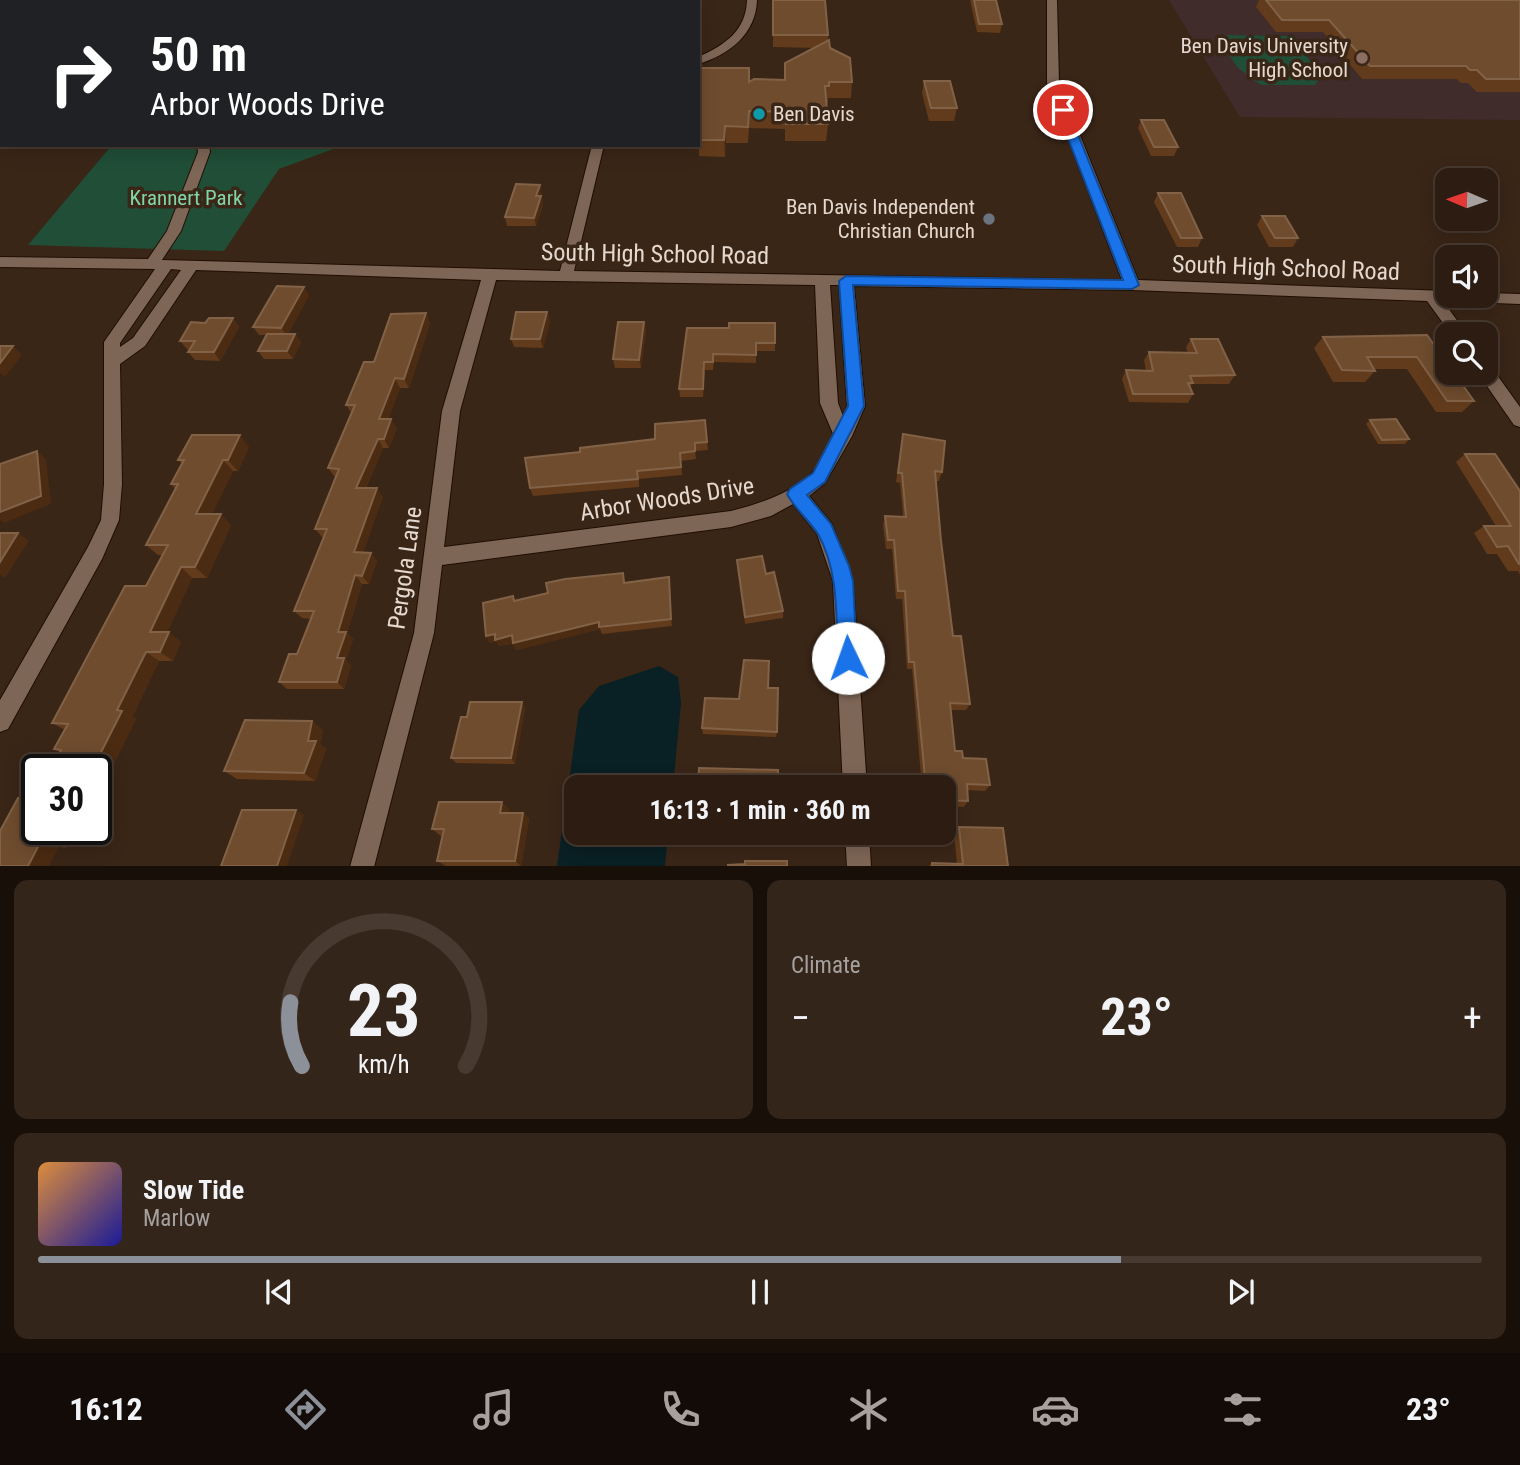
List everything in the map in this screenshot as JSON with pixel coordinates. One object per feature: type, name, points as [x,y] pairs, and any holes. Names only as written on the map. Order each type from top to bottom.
[{"type":"street","points":[[700,60],[721,50],[738,37],[749,23],[752,0]]},
{"type":"street","points":[[1052,0],[1052,83],[1132,285]]},
{"type":"street","points":[[0,721],[95,553],[110,520],[113,484],[112,342],[159,265],[204,152],[203,147]]},
{"type":"street","points":[[566,275],[598,147]]},
{"type":"street","name":"South High School Road","points":[[0,262],[490,275],[1132,285],[1520,299]]},
{"type":"street","points":[[114,360],[139,342],[192,265]]},
{"type":"street","name":"Pergola Lane","points":[[362,866],[424,633],[451,411],[490,275]]},
{"type":"street","points":[[822,280],[829,402],[843,436]]},
{"type":"street","name":"Arbor Woods Drive","points":[[435,557],[731,519],[764,510],[796,494],[819,478],[843,436],[856,406],[846,281]]},
{"type":"street","points":[[1432,297],[1450,322]]},
{"type":"street","points":[[1495,385],[1520,420]]},
{"type":"street","points":[[796,494],[825,530],[844,581],[854,775]]},
{"type":"street","points":[[858,845],[859,866]]},
{"type":"shaded area","name":"Ben Davis University High School","points":[[1169,0],[1520,0],[1520,120],[1240,117]]},
{"type":"green space","points":[[1215,35],[1292,36],[1321,76],[1315,85],[1261,85],[1238,68]]},
{"type":"green space","name":"Krannert Park","points":[[110,147],[339,147],[279,169],[224,251],[28,245]]},
{"type":"water","points":[[659,666],[678,677],[681,703],[674,775],[570,775],[579,710],[599,686]]},
{"type":"water","points":[[564,816],[564,845],[667,845],[665,866],[557,866]]},
{"type":"building","points":[[773,0],[825,0],[828,35],[773,35]]},
{"type":"building","points":[[974,0],[996,0],[1002,24],[979,24]]},
{"type":"building","points":[[1266,0],[1520,0],[1520,79],[1486,79],[1477,70],[1470,70],[1466,66],[1370,66],[1329,20],[1282,20]]},
{"type":"building","name":"Ben Davis","points":[[829,40],[830,48],[850,58],[852,82],[829,82],[829,86],[825,86],[828,124],[786,124],[786,112],[749,111],[748,127],[725,126],[724,140],[700,140],[700,68],[749,68],[749,82],[754,79],[785,80],[785,63]]},
{"type":"building","points":[[924,81],[950,81],[957,108],[931,108]]},
{"type":"building","points":[[1141,120],[1164,120],[1178,147],[1154,147]]},
{"type":"building","points":[[516,184],[540,185],[536,196],[541,196],[534,218],[505,217]]},
{"type":"building","points":[[1158,193],[1181,193],[1202,238],[1181,238]]},
{"type":"building","points":[[1262,216],[1285,216],[1298,238],[1275,238]]},
{"type":"building","points":[[277,286],[304,287],[281,328],[253,327]]},
{"type":"building","points":[[516,312],[547,312],[540,339],[511,339]]},
{"type":"building","points":[[426,313],[404,379],[395,378],[379,419],[391,419],[384,439],[378,439],[356,488],[377,488],[354,552],[371,553],[362,576],[355,575],[338,632],[346,632],[337,658],[344,658],[337,682],[279,682],[289,654],[297,654],[314,611],[294,611],[327,529],[315,529],[339,469],[328,468],[355,405],[346,405],[364,362],[374,362],[391,314]]},
{"type":"building","points":[[209,318],[233,318],[214,352],[188,352],[195,341],[180,341],[191,322],[205,323]]},
{"type":"building","points":[[618,322],[644,322],[639,360],[613,359]]},
{"type":"building","points":[[729,323],[775,323],[775,343],[756,343],[756,355],[713,354],[713,362],[704,362],[703,389],[679,389],[687,328],[729,328]]},
{"type":"building","points":[[267,334],[295,334],[287,351],[258,351]]},
{"type":"building","points":[[1427,335],[1435,346],[1435,383],[1417,357],[1367,357],[1375,371],[1342,370],[1323,337]]},
{"type":"building","points":[[1191,339],[1218,339],[1235,375],[1190,376],[1193,383],[1188,383],[1193,394],[1133,394],[1126,370],[1153,371],[1149,352],[1197,353]]},
{"type":"building","points":[[0,346],[13,346],[0,363]]},
{"type":"building","points":[[1436,385],[1463,385],[1474,401],[1447,401]]},
{"type":"building","points":[[1396,419],[1409,439],[1382,440],[1370,420]]},
{"type":"building","points":[[705,420],[707,442],[695,443],[695,451],[680,453],[681,467],[637,471],[638,479],[530,488],[525,458],[655,439],[655,424]]},
{"type":"building","points":[[903,434],[945,441],[942,472],[935,471],[941,541],[953,636],[961,636],[970,704],[950,703],[955,751],[962,751],[963,758],[986,759],[990,785],[967,784],[968,801],[956,801],[956,775],[925,775],[914,662],[909,662],[905,591],[898,591],[894,540],[888,540],[885,516],[906,517],[902,473],[898,473]]},
{"type":"building","points":[[192,435],[240,435],[228,460],[223,460],[196,514],[221,514],[195,567],[181,567],[150,632],[169,632],[160,652],[146,652],[117,710],[122,711],[100,754],[59,754],[61,750],[54,749],[68,724],[52,723],[125,586],[146,586],[168,545],[146,545],[178,484],[171,484],[184,460],[178,460]]},
{"type":"building","points":[[37,451],[41,496],[0,512],[0,464]]},
{"type":"building","points":[[1465,454],[1495,454],[1520,491],[1520,564],[1508,546],[1497,547],[1484,526],[1511,526]]},
{"type":"building","points":[[0,533],[18,533],[0,562]]},
{"type":"building","points":[[762,556],[766,574],[774,572],[783,611],[745,617],[737,560]]},
{"type":"building","points":[[623,573],[624,583],[669,577],[671,619],[599,627],[599,622],[513,643],[512,635],[495,640],[495,634],[486,636],[483,603],[513,596],[514,601],[548,593],[546,583]]},
{"type":"building","points":[[744,660],[769,661],[768,688],[778,688],[777,732],[702,728],[705,698],[739,699]]},
{"type":"building","points":[[470,702],[522,702],[511,758],[451,758],[461,717],[467,717]]},
{"type":"building","points":[[245,720],[312,721],[308,741],[316,741],[304,773],[224,771]]},
{"type":"building","points":[[699,768],[778,770],[778,775],[699,775]]},
{"type":"building","points":[[18,798],[21,798],[21,845],[39,845],[28,866],[0,866],[0,831]]},
{"type":"building","points":[[439,802],[502,802],[500,813],[523,813],[515,861],[437,861],[444,829],[432,829]]},
{"type":"building","points":[[242,810],[296,810],[277,866],[221,866]]},
{"type":"building","points":[[959,827],[1003,828],[1008,866],[932,866],[932,863],[963,864]]},
{"type":"building","points":[[745,861],[787,861],[787,866],[728,866],[745,864]]},
{"type":"place","name":"Ben Davis University High School","points":[[1362,58]]},
{"type":"place","name":"Ben Davis","points":[[759,114]]},
{"type":"place","name":"Ben Davis Independent Christian Church","points":[[989,219]]},
{"type":"route","points":[[848,658],[844,581],[840,566],[825,530],[796,494],[819,478],[843,436],[856,406],[846,281],[1132,285],[1063,110]]}]
